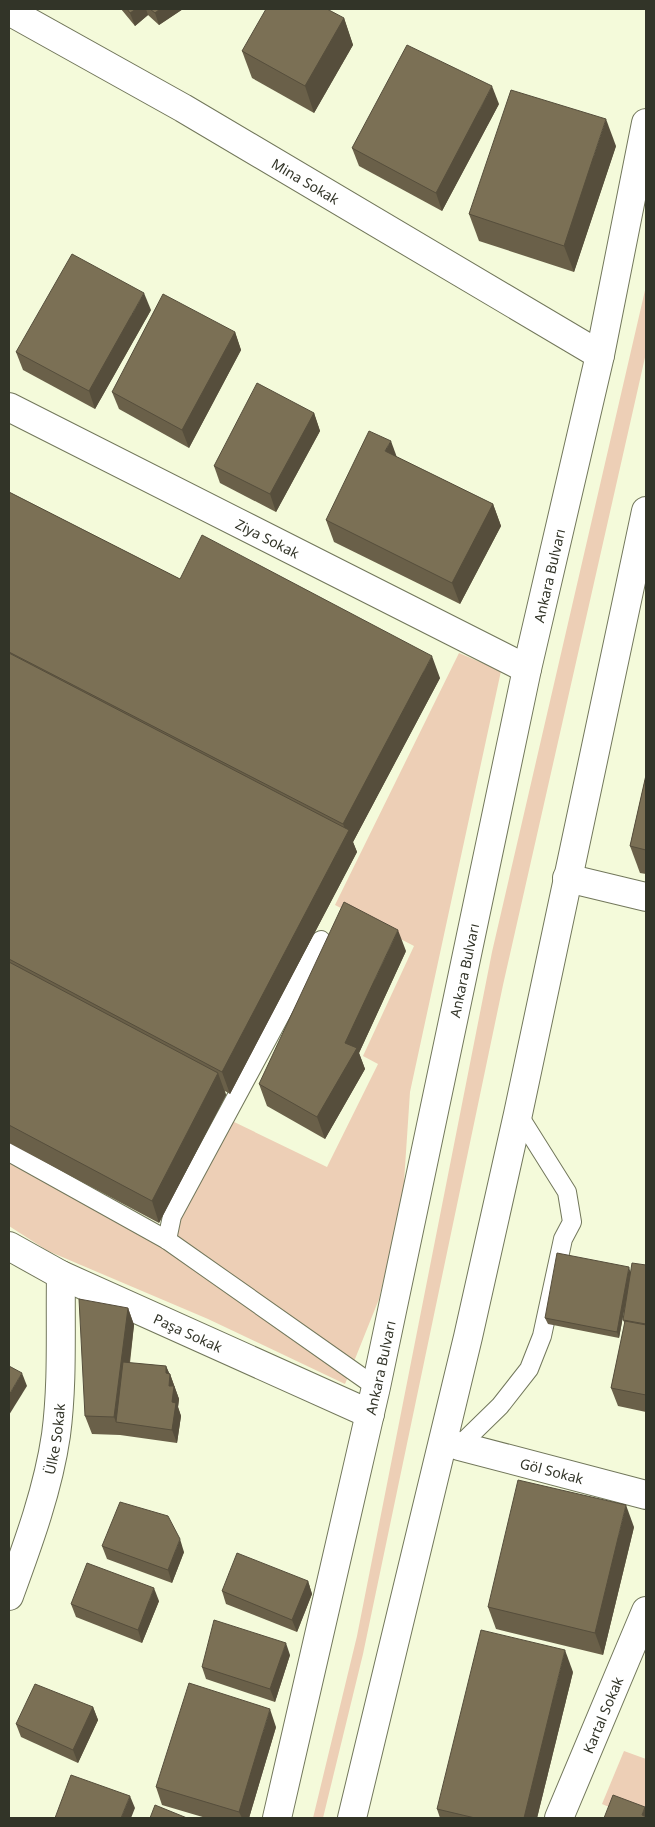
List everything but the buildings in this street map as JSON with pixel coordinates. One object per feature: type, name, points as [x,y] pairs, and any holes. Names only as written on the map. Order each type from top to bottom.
[{"type":"main road","name":"Mina Sokak","points":[[9,11],[183,108],[600,355]]},
{"type":"main road","name":"Ankara Bulvarı","points":[[277,1818],[376,1388],[527,670],[600,355],[646,123]]},
{"type":"main road","name":"Ziya Sokak","points":[[9,408],[527,670]]},
{"type":"main road","points":[[352,1818],[468,1337],[518,1114],[566,878],[646,511]]},
{"type":"main road","points":[[566,878],[646,898]]},
{"type":"main road","name":"Paşa Sokak","points":[[9,1246],[61,1275],[370,1414]]},
{"type":"main road","name":"Ülke Sokak","points":[[9,1596],[37,1514],[51,1464],[56,1434],[60,1390],[61,1275]]},
{"type":"main road","name":"Göl Sokak","points":[[458,1446],[646,1495]]},
{"type":"main road","name":"Kartal Sokak","points":[[559,1818],[646,1610]]},
{"type":"lane","points":[[167,1240],[172,1216],[321,940]]},
{"type":"lane","points":[[458,1446],[500,1406],[528,1369],[542,1336],[563,1240],[572,1222],[567,1192],[518,1114]]},
{"type":"lane","points":[[9,1152],[167,1240],[376,1388]]},
{"type":"shaded area","points":[[646,286],[646,353],[503,985],[363,1654],[323,1818],[313,1818],[357,1636],[492,952]]},
{"type":"shaded area","points":[[459,653],[501,671],[410,1092],[403,1197],[379,1299],[345,1384],[208,1319],[48,1251],[9,1226],[9,1159],[165,1241],[230,1120],[327,1167],[378,1064],[363,1056],[414,946],[335,905]]},
{"type":"shaded area","points":[[624,1751],[646,1759],[646,1818],[635,1818],[602,1804]]}]
